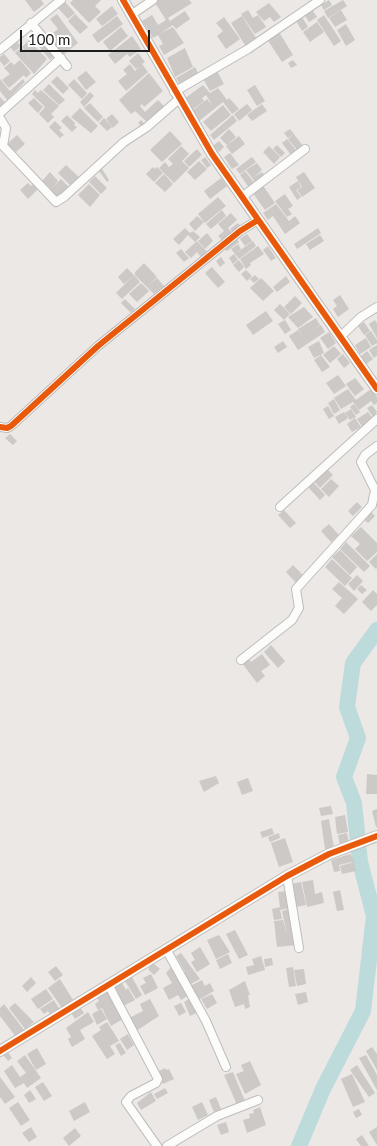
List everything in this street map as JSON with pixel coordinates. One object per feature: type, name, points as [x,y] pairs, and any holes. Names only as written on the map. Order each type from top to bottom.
[{"type":"street","points":[[0,50],[61,0]]},
{"type":"street","points":[[123,0],[176,96],[212,154],[377,389]]},
{"type":"street","points":[[131,15],[153,0]]},
{"type":"street","points":[[0,118],[6,128],[3,146],[56,202],[64,197],[124,142],[148,127],[176,96],[320,0]]},
{"type":"street","points":[[31,23],[68,66]]},
{"type":"street","points":[[0,112],[61,58]]},
{"type":"street","points":[[242,197],[305,149]]},
{"type":"street","points":[[0,427],[7,428],[11,426],[98,346],[240,231],[258,220]]},
{"type":"street","points":[[340,337],[361,317],[377,307]]},
{"type":"street","points":[[280,507],[377,419]]},
{"type":"street","points":[[241,660],[292,620],[300,608],[296,589],[372,504],[375,490],[360,462],[365,455],[377,446]]},
{"type":"street","points":[[0,1051],[287,876],[348,847],[374,838]]},
{"type":"street","points":[[287,876],[299,948]]},
{"type":"street","points":[[166,949],[202,1013],[226,1067]]},
{"type":"street","points":[[108,984],[158,1079],[156,1083],[131,1096],[126,1102],[157,1146]]},
{"type":"street","points":[[167,1146],[217,1116],[258,1100]]},
{"type":"building","points":[[25,0],[41,0],[44,4],[34,12]]},
{"type":"building","points":[[73,0],[101,0],[95,6],[101,12],[89,23],[70,3]]},
{"type":"building","points":[[189,0],[192,3],[168,18],[170,21],[185,11],[190,19],[176,29],[173,25],[161,33],[173,27],[184,43],[164,55],[159,46],[163,44],[158,35],[153,38],[142,21],[152,15],[158,25],[166,20],[154,1]]},
{"type":"building","points":[[329,0],[332,5],[324,10],[321,5]]},
{"type":"building","points":[[343,0],[347,6],[328,18],[324,11]]},
{"type":"building","points":[[65,2],[75,13],[68,19],[58,8]]},
{"type":"building","points":[[269,3],[281,17],[274,22],[270,17],[264,21],[256,12]]},
{"type":"building","points":[[112,6],[118,14],[102,26],[96,19]]},
{"type":"building","points":[[311,8],[317,17],[309,22],[303,13]]},
{"type":"building","points":[[248,10],[253,18],[258,15],[266,27],[255,34],[241,14]]},
{"type":"building","points":[[341,10],[347,20],[335,27],[329,18]]},
{"type":"building","points":[[57,14],[78,43],[63,55],[48,37],[58,29],[50,19]]},
{"type":"building","points":[[75,14],[88,27],[80,34],[68,21]]},
{"type":"building","points":[[324,15],[341,41],[334,46],[317,20]]},
{"type":"building","points":[[117,16],[123,24],[98,43],[92,35]]},
{"type":"building","points":[[242,16],[256,38],[245,45],[231,23]]},
{"type":"building","points":[[224,17],[240,39],[226,49],[217,36],[223,31],[216,23]]},
{"type":"building","points":[[302,17],[308,27],[302,31],[296,21]]},
{"type":"building","points":[[317,22],[324,32],[310,42],[303,32]]},
{"type":"building","points":[[346,24],[355,40],[346,46],[337,30]]},
{"type":"building","points":[[121,27],[128,36],[110,51],[103,42]]},
{"type":"building","points":[[279,32],[293,55],[282,62],[267,39]]},
{"type":"building","points":[[132,36],[141,49],[130,57],[127,54],[115,64],[108,55]]},
{"type":"building","points":[[43,39],[56,55],[50,60],[37,44]]},
{"type":"building","points":[[15,40],[21,46],[14,52],[9,45]]},
{"type":"building","points":[[29,40],[47,59],[34,74],[15,53],[21,47],[30,57],[22,47]]},
{"type":"building","points":[[185,48],[193,67],[175,77],[167,58]]},
{"type":"building","points":[[138,53],[145,62],[142,64],[148,72],[126,91],[118,81],[127,74],[123,70],[130,64],[135,71],[140,66],[136,69],[129,61]]},
{"type":"building","points":[[4,54],[10,61],[4,66],[0,61],[0,57]]},
{"type":"building","points":[[20,60],[31,73],[26,78],[24,75],[9,88],[2,80],[10,74],[4,68],[11,62],[14,65]]},
{"type":"building","points":[[293,60],[297,65],[291,68],[288,63]]},
{"type":"building","points":[[195,67],[199,75],[181,86],[176,78]]},
{"type":"building","points":[[216,69],[224,84],[210,91],[202,77]]},
{"type":"building","points":[[86,71],[96,82],[86,90],[77,78]]},
{"type":"building","points":[[149,73],[163,91],[144,107],[142,104],[140,106],[145,112],[158,100],[165,107],[148,123],[135,111],[131,114],[119,100]]},
{"type":"building","points":[[57,76],[69,88],[63,94],[51,82]]},
{"type":"building","points":[[0,79],[10,91],[23,79],[25,82],[7,100],[0,91]]},
{"type":"building","points":[[74,79],[87,93],[82,99],[68,85]]},
{"type":"building","points":[[49,84],[65,100],[59,105],[43,90]]},
{"type":"building","points":[[203,85],[210,93],[218,88],[227,100],[229,98],[239,109],[232,114],[223,102],[199,121],[192,111],[207,99],[212,105],[206,95],[202,98],[204,101],[192,110],[184,99]]},
{"type":"building","points":[[255,85],[265,101],[257,106],[247,90]]},
{"type":"building","points":[[35,90],[38,93],[41,90],[59,106],[51,114],[54,117],[48,123],[39,114],[45,107],[32,94]]},
{"type":"building","points":[[90,92],[94,96],[84,107],[80,102]]},
{"type":"building","points":[[0,97],[5,102],[0,107]]},
{"type":"building","points":[[34,98],[43,107],[38,113],[28,103]]},
{"type":"building","points":[[90,103],[103,117],[98,122],[84,108]]},
{"type":"building","points":[[247,104],[252,110],[239,121],[234,114]]},
{"type":"building","points":[[262,104],[267,111],[252,121],[247,115]]},
{"type":"building","points":[[223,105],[231,115],[211,131],[203,122]]},
{"type":"building","points":[[80,108],[98,126],[91,133],[71,117]]},
{"type":"building","points":[[112,114],[119,122],[113,128],[106,119]]},
{"type":"building","points":[[67,115],[77,127],[72,132],[61,121]]},
{"type":"building","points":[[233,115],[237,121],[214,140],[210,135]]},
{"type":"building","points":[[104,118],[112,127],[107,131],[99,123]]},
{"type":"building","points":[[141,120],[146,125],[143,128],[138,123]]},
{"type":"building","points":[[55,121],[62,128],[59,130],[64,135],[60,138],[49,127]]},
{"type":"building","points":[[229,129],[236,137],[227,145],[220,138]]},
{"type":"building","points":[[290,129],[294,134],[288,138],[284,133]]},
{"type":"building","points":[[170,131],[182,144],[162,162],[150,150]]},
{"type":"building","points":[[294,134],[303,146],[298,151],[288,139]]},
{"type":"building","points":[[17,135],[25,144],[16,152],[7,144]]},
{"type":"building","points":[[239,136],[245,144],[232,154],[226,146]]},
{"type":"building","points":[[287,139],[296,150],[291,155],[282,143]]},
{"type":"building","points":[[219,141],[224,147],[219,152],[213,146]]},
{"type":"building","points":[[277,145],[285,153],[281,157],[273,149]]},
{"type":"building","points":[[181,146],[189,154],[182,161],[189,168],[174,183],[159,168],[165,162],[169,167],[173,164],[168,159]]},
{"type":"building","points":[[269,146],[280,157],[274,164],[263,152]]},
{"type":"building","points":[[197,149],[202,155],[189,167],[184,161]]},
{"type":"building","points":[[230,153],[239,165],[232,169],[224,157]]},
{"type":"building","points":[[205,157],[211,165],[207,168],[201,160]]},
{"type":"building","points":[[252,157],[256,162],[240,174],[236,169]]},
{"type":"building","points":[[199,161],[207,169],[195,180],[187,172]]},
{"type":"building","points":[[257,163],[262,170],[254,177],[262,172],[265,176],[256,183],[246,170]]},
{"type":"building","points":[[66,165],[82,180],[72,187],[58,173]]},
{"type":"building","points":[[153,167],[155,169],[157,167],[163,173],[154,182],[146,174]]},
{"type":"building","points":[[102,169],[109,180],[107,182],[99,171]]},
{"type":"building","points":[[245,171],[256,185],[250,189],[240,175]]},
{"type":"building","points":[[50,172],[58,181],[53,187],[61,179],[71,189],[62,198],[59,195],[56,198],[49,192],[51,189],[42,181]]},
{"type":"building","points":[[304,172],[315,188],[302,197],[297,190],[302,187],[296,177]]},
{"type":"building","points":[[164,174],[173,184],[165,192],[155,183]]},
{"type":"building","points":[[95,176],[107,188],[101,194],[89,182]]},
{"type":"building","points":[[221,178],[227,186],[210,199],[204,191]]},
{"type":"building","points":[[298,181],[301,187],[296,190],[301,197],[297,200],[289,187]]},
{"type":"building","points":[[28,183],[31,186],[33,184],[38,189],[28,199],[20,190]]},
{"type":"building","points":[[89,184],[100,195],[90,207],[78,195]]},
{"type":"building","points":[[262,184],[275,203],[265,210],[252,192]]},
{"type":"building","points":[[285,194],[293,206],[288,209],[292,214],[287,217],[275,201]]},
{"type":"building","points":[[218,197],[226,206],[205,223],[198,214]]},
{"type":"building","points":[[276,204],[289,221],[295,216],[300,223],[285,234],[273,216],[268,220],[263,213]]},
{"type":"building","points":[[222,210],[226,216],[211,229],[206,224]]},
{"type":"building","points":[[231,213],[237,220],[228,228],[233,234],[224,242],[218,236],[224,231],[218,224]]},
{"type":"building","points":[[197,216],[204,222],[195,231],[189,224]]},
{"type":"building","points":[[238,223],[243,228],[235,235],[230,229]]},
{"type":"building","points":[[185,228],[190,233],[193,231],[200,237],[195,242],[188,235],[179,245],[173,239]]},
{"type":"building","points":[[318,228],[321,233],[297,249],[294,244]]},
{"type":"building","points":[[207,233],[213,241],[205,249],[198,241]]},
{"type":"building","points":[[247,234],[252,241],[245,246],[240,239]]},
{"type":"building","points":[[320,235],[324,241],[310,250],[306,244]]},
{"type":"building","points":[[235,237],[239,242],[227,251],[223,247]]},
{"type":"building","points":[[197,241],[207,252],[201,257],[197,252],[191,258],[185,252]]},
{"type":"building","points":[[253,241],[256,246],[239,259],[235,254]]},
{"type":"building","points":[[238,244],[241,249],[235,254],[231,249]]},
{"type":"building","points":[[258,246],[264,254],[250,263],[251,265],[246,269],[240,259]]},
{"type":"building","points":[[268,246],[276,258],[271,261],[263,250]]},
{"type":"building","points":[[181,249],[189,258],[184,262],[176,253]]},
{"type":"building","points":[[234,254],[238,260],[233,264],[229,258]]},
{"type":"building","points":[[221,257],[225,263],[220,267],[216,261]]},
{"type":"building","points":[[239,260],[244,267],[239,272],[233,265]]},
{"type":"building","points":[[144,263],[157,277],[147,287],[135,275],[135,272]]},
{"type":"building","points":[[212,267],[225,282],[218,288],[205,273]]},
{"type":"building","points":[[127,268],[134,275],[124,284],[118,277]]},
{"type":"building","points":[[246,270],[252,276],[247,281],[241,274]]},
{"type":"building","points":[[134,275],[140,282],[122,299],[116,293]]},
{"type":"building","points":[[255,275],[259,279],[254,283],[250,279]]},
{"type":"building","points":[[286,276],[290,282],[277,292],[273,287]]},
{"type":"building","points":[[157,278],[164,286],[154,294],[147,287]]},
{"type":"building","points":[[261,278],[274,291],[263,301],[250,288]]},
{"type":"building","points":[[141,283],[149,291],[137,302],[129,294]]},
{"type":"building","points":[[340,295],[349,309],[338,317],[333,309],[337,306],[333,300]]},
{"type":"building","points":[[295,296],[302,303],[291,314],[284,307]]},
{"type":"building","points":[[125,299],[135,309],[131,313],[121,303]]},
{"type":"building","points":[[280,304],[290,314],[284,320],[274,310]]},
{"type":"building","points":[[304,307],[313,317],[298,328],[288,317]]},
{"type":"building","points":[[266,311],[273,321],[253,335],[246,325]]},
{"type":"building","points":[[316,318],[320,325],[313,329],[321,325],[325,332],[298,350],[289,336],[298,330],[304,339],[298,329]]},
{"type":"building","points":[[285,320],[291,330],[285,334],[278,324]]},
{"type":"building","points":[[375,320],[377,324],[377,338],[369,324]]},
{"type":"building","points":[[364,322],[370,331],[364,335],[358,326]]},
{"type":"building","points":[[371,331],[377,340],[377,343],[372,346],[365,335]]},
{"type":"building","points":[[329,332],[336,343],[328,349],[320,338]]},
{"type":"building","points":[[366,338],[371,347],[360,354],[355,345]]},
{"type":"building","points":[[283,341],[287,347],[278,353],[274,347]]},
{"type":"building","points":[[319,341],[324,353],[314,358],[308,347]]},
{"type":"building","points":[[377,345],[377,355],[374,358],[369,350]]},
{"type":"building","points":[[334,346],[341,354],[330,363],[323,355]]},
{"type":"building","points":[[367,351],[373,359],[365,365],[360,357]]},
{"type":"building","points":[[343,354],[350,363],[344,368],[337,359]]},
{"type":"building","points":[[321,355],[330,367],[322,372],[314,360]]},
{"type":"building","points":[[338,375],[346,386],[334,394],[326,383]]},
{"type":"building","points":[[355,378],[364,389],[355,396],[346,384]]},
{"type":"building","points":[[348,389],[356,400],[371,389],[377,397],[377,403],[374,405],[371,401],[359,410],[353,402],[341,409],[334,398]]},
{"type":"building","points":[[334,399],[340,410],[334,414],[328,403]]},
{"type":"building","points":[[354,404],[360,412],[356,415],[350,407]]},
{"type":"building","points":[[372,405],[377,412],[373,417],[367,408]]},
{"type":"building","points":[[328,406],[334,416],[329,419],[323,409]]},
{"type":"building","points":[[351,409],[356,417],[350,420],[345,413]]},
{"type":"building","points":[[344,412],[348,418],[339,424],[335,417]]},
{"type":"building","points":[[368,412],[374,420],[363,428],[357,419]]},
{"type":"building","points":[[355,418],[361,427],[352,432],[347,424]]},
{"type":"building","points":[[10,434],[17,441],[13,445],[5,438]]},
{"type":"building","points":[[325,467],[333,475],[320,488],[313,480]]},
{"type":"building","points":[[331,479],[339,486],[329,497],[321,489]]},
{"type":"building","points":[[312,481],[325,495],[320,500],[307,486]]},
{"type":"building","points":[[357,502],[362,507],[353,516],[348,511]]},
{"type":"building","points":[[284,510],[296,523],[290,528],[278,515]]},
{"type":"building","points":[[369,510],[375,516],[368,523],[362,518]]},
{"type":"building","points":[[329,524],[339,535],[331,542],[321,531]]},
{"type":"building","points":[[361,527],[377,543],[377,552],[367,561],[355,549],[360,544],[351,536]]},
{"type":"building","points":[[346,542],[370,566],[364,572],[340,549]]},
{"type":"building","points":[[340,550],[357,567],[350,575],[332,557]]},
{"type":"building","points":[[377,554],[377,568],[376,569],[369,562]]},
{"type":"building","points":[[332,559],[352,578],[345,586],[325,567]]},
{"type":"building","points":[[293,565],[305,577],[297,584],[286,572]]},
{"type":"building","points":[[357,575],[363,581],[354,591],[348,584]]},
{"type":"building","points":[[339,582],[358,599],[344,614],[335,606],[342,598],[332,589]]},
{"type":"building","points":[[361,585],[367,590],[362,594],[357,589]]},
{"type":"building","points":[[373,590],[377,594],[377,605],[371,611],[362,602]]},
{"type":"building","points":[[271,645],[285,661],[278,668],[264,652]]},
{"type":"building","points":[[262,654],[270,665],[261,671],[265,676],[257,683],[242,663],[248,658],[251,662]]},
{"type":"building","points":[[367,774],[377,775],[377,794],[366,794]]},
{"type":"building","points":[[216,776],[219,783],[204,792],[199,781]]},
{"type":"building","points":[[248,778],[253,791],[242,795],[237,782]]},
{"type":"building","points":[[331,806],[333,814],[321,816],[319,808]]},
{"type":"building","points":[[377,809],[377,827],[376,827],[372,811]]},
{"type":"building","points":[[345,815],[348,832],[337,834],[335,817]]},
{"type":"building","points":[[329,819],[334,848],[325,849],[321,821]]},
{"type":"building","points":[[272,828],[274,834],[262,838],[260,832]]},
{"type":"building","points":[[279,833],[280,838],[270,842],[268,837]]},
{"type":"building","points":[[347,833],[349,843],[340,845],[338,835]]},
{"type":"building","points":[[285,838],[293,862],[279,867],[271,843]]},
{"type":"building","points":[[350,854],[355,861],[339,865],[340,871],[334,872],[331,860]]},
{"type":"building","points":[[354,862],[356,871],[342,874],[340,866]]},
{"type":"building","points":[[313,880],[315,894],[322,892],[324,903],[307,907],[302,882]]},
{"type":"building","points":[[301,882],[306,905],[296,907],[291,884]]},
{"type":"building","points":[[340,890],[344,910],[337,911],[333,892]]},
{"type":"building","points":[[287,891],[290,908],[280,910],[282,919],[274,920],[272,909],[280,907],[278,892]]},
{"type":"building","points":[[289,909],[291,928],[294,927],[297,945],[277,947],[274,921],[283,920],[287,935],[282,911]]},
{"type":"building","points":[[235,930],[248,955],[239,959],[226,934]]},
{"type":"building","points":[[219,935],[230,952],[216,959],[207,940]]},
{"type":"building","points":[[200,947],[210,964],[197,972],[191,962],[195,960],[191,953]]},
{"type":"building","points":[[181,953],[200,979],[189,985],[182,974],[185,972],[176,956]]},
{"type":"building","points":[[228,954],[232,963],[220,969],[216,960]]},
{"type":"building","points":[[261,956],[265,970],[248,975],[246,967],[254,965],[252,959]]},
{"type":"building","points":[[272,958],[273,965],[265,967],[264,959]]},
{"type":"building","points":[[153,963],[160,969],[154,975],[148,969]]},
{"type":"building","points":[[173,965],[189,995],[181,1000],[178,995],[169,1000],[163,988],[172,983],[166,973]]},
{"type":"building","points":[[56,966],[63,975],[55,981],[48,972]]},
{"type":"building","points":[[293,967],[296,986],[289,987],[286,968]]},
{"type":"building","points":[[304,969],[306,984],[297,986],[294,970]]},
{"type":"building","points":[[151,974],[158,988],[145,995],[140,986],[146,983],[143,978]]},
{"type":"building","points":[[31,977],[36,983],[27,992],[22,986]]},
{"type":"building","points":[[132,977],[142,995],[136,999],[125,981]]},
{"type":"building","points":[[60,979],[73,1000],[62,1008],[48,988]]},
{"type":"building","points":[[202,980],[205,986],[210,983],[214,991],[198,1000],[190,986]]},
{"type":"building","points":[[245,981],[250,995],[248,995],[250,1007],[245,1009],[244,1004],[235,1007],[229,990]]},
{"type":"building","points":[[122,983],[126,990],[128,988],[135,1000],[123,1006],[113,987]]},
{"type":"building","points":[[106,988],[123,1019],[111,1026],[102,1008],[98,1010],[95,1004],[99,1001],[95,995]]},
{"type":"building","points":[[46,989],[53,999],[38,1009],[31,999]]},
{"type":"building","points":[[306,992],[308,1002],[298,1005],[295,994]]},
{"type":"building","points":[[212,994],[217,1003],[207,1009],[201,999]]},
{"type":"building","points":[[191,998],[198,1012],[190,1016],[184,1002]]},
{"type":"building","points":[[150,999],[159,1016],[136,1031],[129,1018],[143,1011],[140,1004]]},
{"type":"building","points":[[54,1000],[60,1010],[51,1016],[48,1011],[44,1014],[40,1009]]},
{"type":"building","points":[[15,1003],[34,1022],[25,1029],[9,1008]]},
{"type":"building","points":[[181,1003],[186,1012],[179,1016],[174,1006]]},
{"type":"building","points":[[4,1004],[24,1030],[16,1037],[0,1016],[0,1008]]},
{"type":"building","points":[[79,1006],[84,1013],[75,1019],[70,1011]]},
{"type":"building","points":[[101,1009],[107,1019],[97,1025],[92,1014]]},
{"type":"building","points":[[88,1012],[94,1022],[80,1030],[85,1039],[72,1047],[68,1039],[71,1037],[66,1028]]},
{"type":"building","points":[[107,1022],[119,1041],[110,1046],[115,1054],[107,1059],[92,1036],[101,1030],[99,1027]]},
{"type":"building","points":[[128,1034],[134,1045],[127,1050],[120,1039]]},
{"type":"building","points":[[120,1043],[126,1053],[121,1056],[115,1045]]},
{"type":"building","points":[[372,1047],[377,1054],[377,1070],[366,1051]]},
{"type":"building","points":[[37,1048],[46,1064],[36,1070],[27,1054]]},
{"type":"building","points":[[6,1049],[12,1058],[8,1061],[1,1052]]},
{"type":"building","points":[[25,1055],[41,1078],[27,1088],[24,1083],[15,1088],[4,1071],[12,1065],[20,1077],[26,1073],[17,1061]]},
{"type":"building","points":[[366,1055],[377,1075],[377,1090],[359,1058]]},
{"type":"building","points":[[250,1061],[261,1085],[245,1094],[236,1074],[244,1071],[241,1065]]},
{"type":"building","points":[[357,1065],[375,1093],[369,1097],[350,1070]]},
{"type":"building","points":[[165,1068],[166,1070],[169,1069],[174,1079],[163,1084],[157,1072]]},
{"type":"building","points":[[233,1072],[245,1101],[237,1105],[224,1075]]},
{"type":"building","points":[[352,1074],[365,1102],[353,1107],[341,1079]]},
{"type":"building","points":[[0,1077],[15,1097],[5,1104],[0,1097]]},
{"type":"building","points":[[43,1082],[52,1096],[44,1101],[35,1087]]},
{"type":"building","points":[[165,1088],[168,1093],[157,1099],[154,1094]]},
{"type":"building","points":[[30,1090],[36,1099],[29,1103],[24,1095]]},
{"type":"building","points":[[151,1092],[156,1101],[141,1110],[137,1103]]},
{"type":"building","points":[[216,1097],[221,1109],[214,1112],[209,1100]]},
{"type":"building","points":[[18,1102],[30,1120],[21,1126],[9,1108]]},
{"type":"building","points":[[85,1102],[90,1112],[74,1121],[69,1111]]},
{"type":"building","points":[[202,1102],[208,1115],[198,1120],[192,1107]]},
{"type":"building","points":[[260,1107],[266,1125],[247,1133],[243,1120],[250,1118],[249,1114],[254,1113],[253,1110]]},
{"type":"building","points":[[359,1109],[362,1115],[356,1118],[353,1112]]},
{"type":"building","points":[[226,1122],[229,1132],[221,1135],[217,1125]]},
{"type":"building","points":[[31,1127],[37,1137],[29,1142],[22,1133]]},
{"type":"building","points":[[377,1127],[377,1145],[369,1132]]},
{"type":"building","points":[[75,1128],[81,1136],[69,1146],[63,1138]]},
{"type":"building","points":[[362,1135],[369,1146],[361,1146],[356,1139]]},
{"type":"waterway","points":[[299,1146],[323,1089],[363,1011],[374,916],[360,862],[354,803],[344,777],[358,738],[347,707],[353,663],[377,630]]},
{"type":"cycle path","points":[[123,0],[212,154],[377,389]]},
{"type":"cycle path","points":[[0,427],[7,428],[11,426],[98,346],[240,231],[258,220]]},
{"type":"cycle path","points":[[0,1051],[287,876],[329,854],[377,836]]}]
